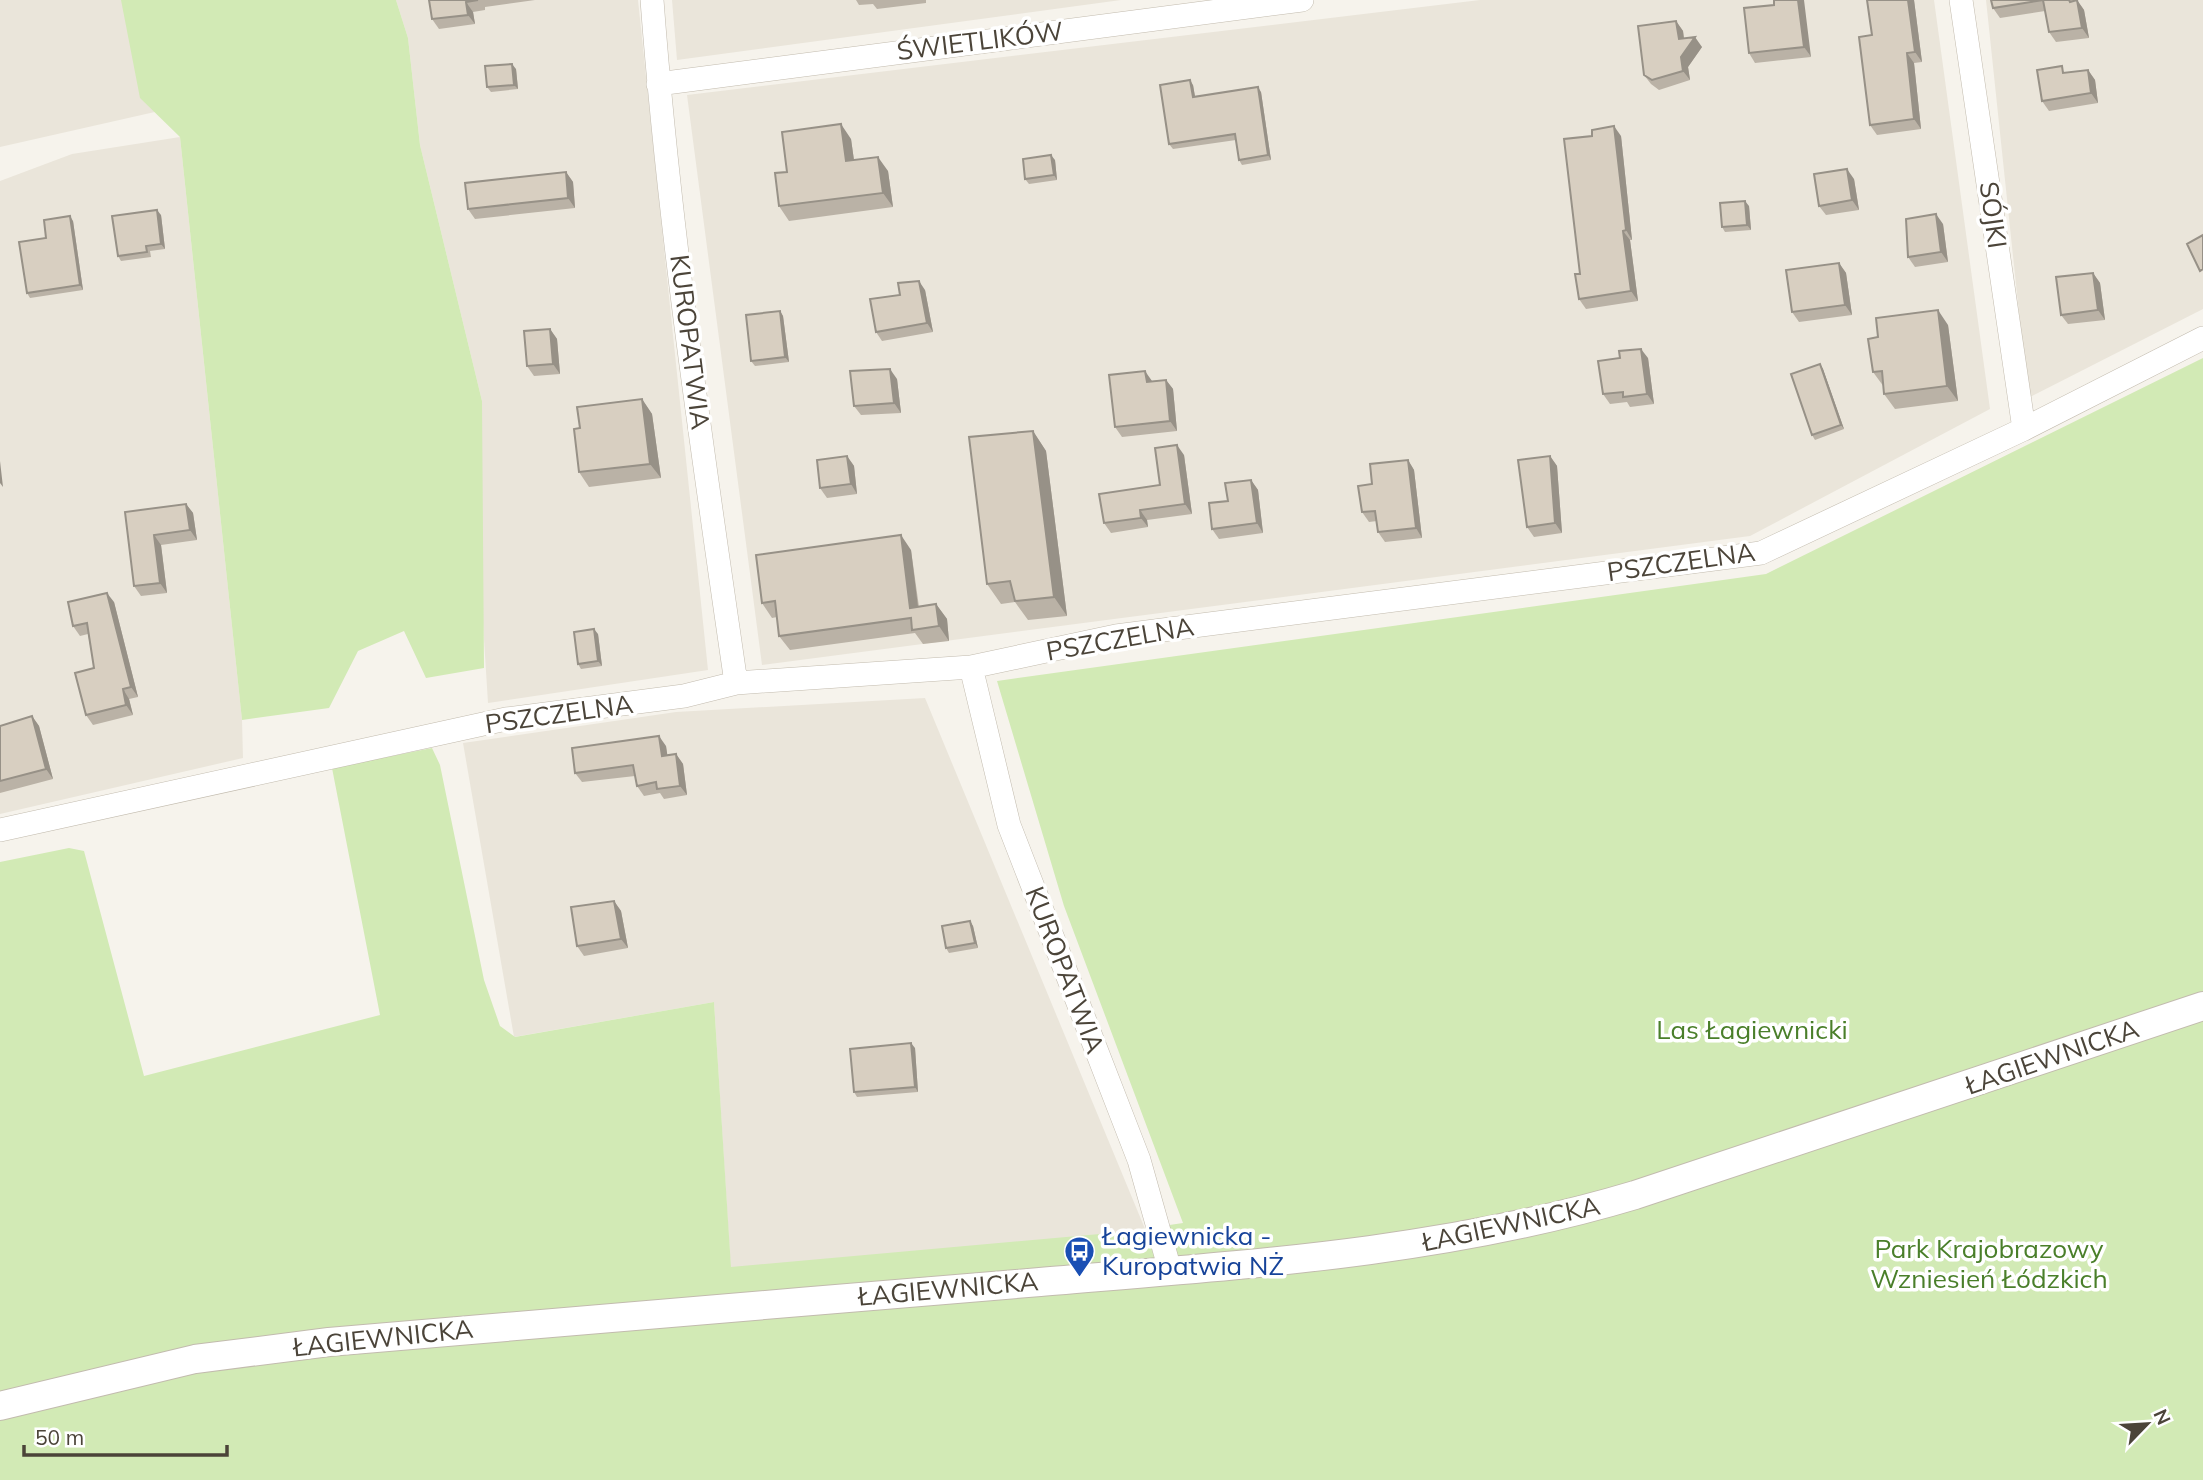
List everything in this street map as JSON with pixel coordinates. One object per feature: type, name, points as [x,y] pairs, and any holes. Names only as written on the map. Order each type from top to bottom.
[{"type":"street","name":"KUROPATWIA","points":[[652,0],[658,84],[710,506],[736,683]]},
{"type":"street","name":"ŚWIETLIKÓW","points":[[658,84],[1302,0]]},
{"type":"street","name":"SÓJKI","points":[[1961,0],[2024,429]]},
{"type":"street","name":"PSZCZELNA","points":[[0,830],[506,719],[684,696],[736,683],[971,667],[1116,636],[1761,553],[2024,429],[2203,338]]},
{"type":"street","name":"KUROPATWIA","points":[[971,667],[1009,825],[1139,1160],[1170,1270]]},
{"type":"street","name":"ŁAGIEWNICKA","points":[[0,1406],[195,1359],[329,1342],[1170,1270],[1383,1249],[1484,1232],[1583,1210],[1762,1154],[2203,1006]]},
{"type":"shaded area","points":[[0,0],[151,0],[168,109],[0,147]]},
{"type":"shaded area","points":[[396,0],[638,0],[708,670],[488,703],[482,607],[482,401],[420,145],[408,38]]},
{"type":"shaded area","points":[[672,0],[1121,0],[677,60]]},
{"type":"shaded area","points":[[1480,0],[1934,0],[1990,409],[1750,536],[762,665],[687,95]]},
{"type":"shaded area","points":[[1986,0],[2203,0],[2203,309],[2028,398]]},
{"type":"shaded area","points":[[180,137],[242,720],[243,758],[0,814],[0,181],[72,154]]},
{"type":"shaded area","points":[[925,698],[1155,1253],[732,1288],[714,1002],[514,1037],[463,743],[676,712]]},
{"type":"green space","points":[[121,0],[396,0],[408,38],[420,145],[482,401],[484,668],[426,678],[404,631],[358,651],[329,708],[242,720],[180,137],[140,98]]},
{"type":"green space","name":"Las Łagiewnicki","points":[[2203,358],[2203,1480],[0,1480],[0,862],[69,848],[84,851],[144,1076],[380,1015],[332,768],[432,748],[440,765],[484,980],[500,1026],[515,1037],[714,1002],[731,1267],[1122,1232],[1183,1223],[1064,906],[997,681],[1766,574]]},
{"type":"building","points":[[429,0],[478,0],[466,2],[468,15],[432,19]]},
{"type":"building","points":[[1774,0],[1798,0],[1804,47],[1749,53],[1744,8],[1774,5]]},
{"type":"building","points":[[1867,0],[1908,0],[1915,52],[1907,53],[1914,119],[1870,125],[1859,37],[1872,35]]},
{"type":"building","points":[[1991,0],[2043,0],[1993,8]]},
{"type":"building","points":[[2043,0],[2077,0],[2082,28],[2049,32]]},
{"type":"building","points":[[1676,21],[1679,39],[1695,37],[1681,57],[1683,71],[1652,80],[1644,75],[1638,26]]},
{"type":"building","points":[[512,64],[514,85],[487,87],[485,66]]},
{"type":"building","points":[[2062,66],[2063,73],[2088,70],[2091,93],[2042,101],[2037,70]]},
{"type":"building","points":[[1190,80],[1193,97],[1258,87],[1268,155],[1239,160],[1235,134],[1169,144],[1160,85]]},
{"type":"building","points":[[841,124],[846,161],[878,157],[883,193],[779,206],[775,173],[787,172],[782,132]]},
{"type":"building","points":[[1614,126],[1631,291],[1579,299],[1575,274],[1580,274],[1564,139],[1592,136],[1592,130]]},
{"type":"building","points":[[1051,155],[1054,175],[1025,179],[1023,159]]},
{"type":"building","points":[[1847,169],[1852,200],[1819,206],[1814,174]]},
{"type":"building","points":[[566,172],[568,198],[468,209],[465,183]]},
{"type":"building","points":[[1745,201],[1747,225],[1722,227],[1720,203]]},
{"type":"building","points":[[157,210],[161,244],[146,246],[147,252],[118,256],[112,216]]},
{"type":"building","points":[[1936,214],[1941,252],[1908,257],[1906,219]]},
{"type":"building","points":[[70,216],[80,285],[27,293],[19,242],[46,238],[44,220]]},
{"type":"building","points":[[2203,235],[2203,269],[2200,271],[2187,244]]},
{"type":"building","points":[[1839,263],[1845,305],[1792,312],[1786,270]]},
{"type":"building","points":[[2093,273],[2098,310],[2061,315],[2056,277]]},
{"type":"building","points":[[919,281],[927,323],[876,332],[870,299],[900,295],[898,283]]},
{"type":"building","points":[[1938,310],[1947,386],[1884,394],[1882,371],[1873,372],[1868,339],[1878,337],[1876,318]]},
{"type":"building","points":[[780,311],[785,357],[751,361],[746,315]]},
{"type":"building","points":[[550,329],[553,364],[527,366],[524,331]]},
{"type":"building","points":[[1641,349],[1647,394],[1623,397],[1623,392],[1603,394],[1598,361],[1620,358],[1619,351]]},
{"type":"building","points":[[1820,364],[1841,425],[1812,435],[1791,374]]},
{"type":"building","points":[[890,369],[894,403],[854,406],[850,371]]},
{"type":"building","points":[[1145,371],[1147,382],[1166,380],[1170,421],[1115,427],[1109,375]]},
{"type":"building","points":[[642,399],[650,464],[579,472],[574,429],[580,428],[577,407]]},
{"type":"building","points":[[1033,431],[1054,597],[1015,601],[1010,581],[987,584],[969,437]]},
{"type":"building","points":[[1177,445],[1185,504],[1140,510],[1141,518],[1104,523],[1099,494],[1160,485],[1155,448]]},
{"type":"building","points":[[847,456],[851,484],[820,488],[817,460]]},
{"type":"building","points":[[1550,456],[1555,523],[1527,527],[1518,460]]},
{"type":"building","points":[[1408,460],[1416,528],[1378,532],[1375,511],[1362,512],[1358,486],[1372,484],[1370,464]]},
{"type":"building","points":[[1251,480],[1257,523],[1212,529],[1209,503],[1228,501],[1225,483]]},
{"type":"building","points":[[186,504],[190,530],[154,535],[160,583],[134,586],[125,512]]},
{"type":"building","points":[[901,535],[910,608],[936,604],[939,626],[912,630],[911,618],[779,636],[775,601],[762,603],[756,555]]},
{"type":"building","points":[[107,593],[131,687],[123,689],[126,705],[86,715],[75,673],[94,668],[87,623],[73,626],[68,602]]},
{"type":"building","points":[[594,629],[598,661],[578,664],[574,632]]},
{"type":"building","points":[[32,716],[46,769],[0,781],[0,726]]},
{"type":"building","points":[[659,736],[662,756],[676,754],[680,786],[657,789],[656,782],[637,786],[633,765],[575,773],[572,748]]},
{"type":"building","points":[[614,901],[621,939],[577,946],[571,907]]},
{"type":"building","points":[[970,921],[975,943],[946,948],[942,926]]},
{"type":"building","points":[[911,1043],[915,1087],[854,1092],[850,1049]]},
{"type":"place","name":"Łagiewnicka - Kuropatwia NŻ","points":[[1079,1278]]},
{"type":"park label","name":"Park Krajobrazowy Wzniesień Łódzkich","points":[[1989,1264]]}]
